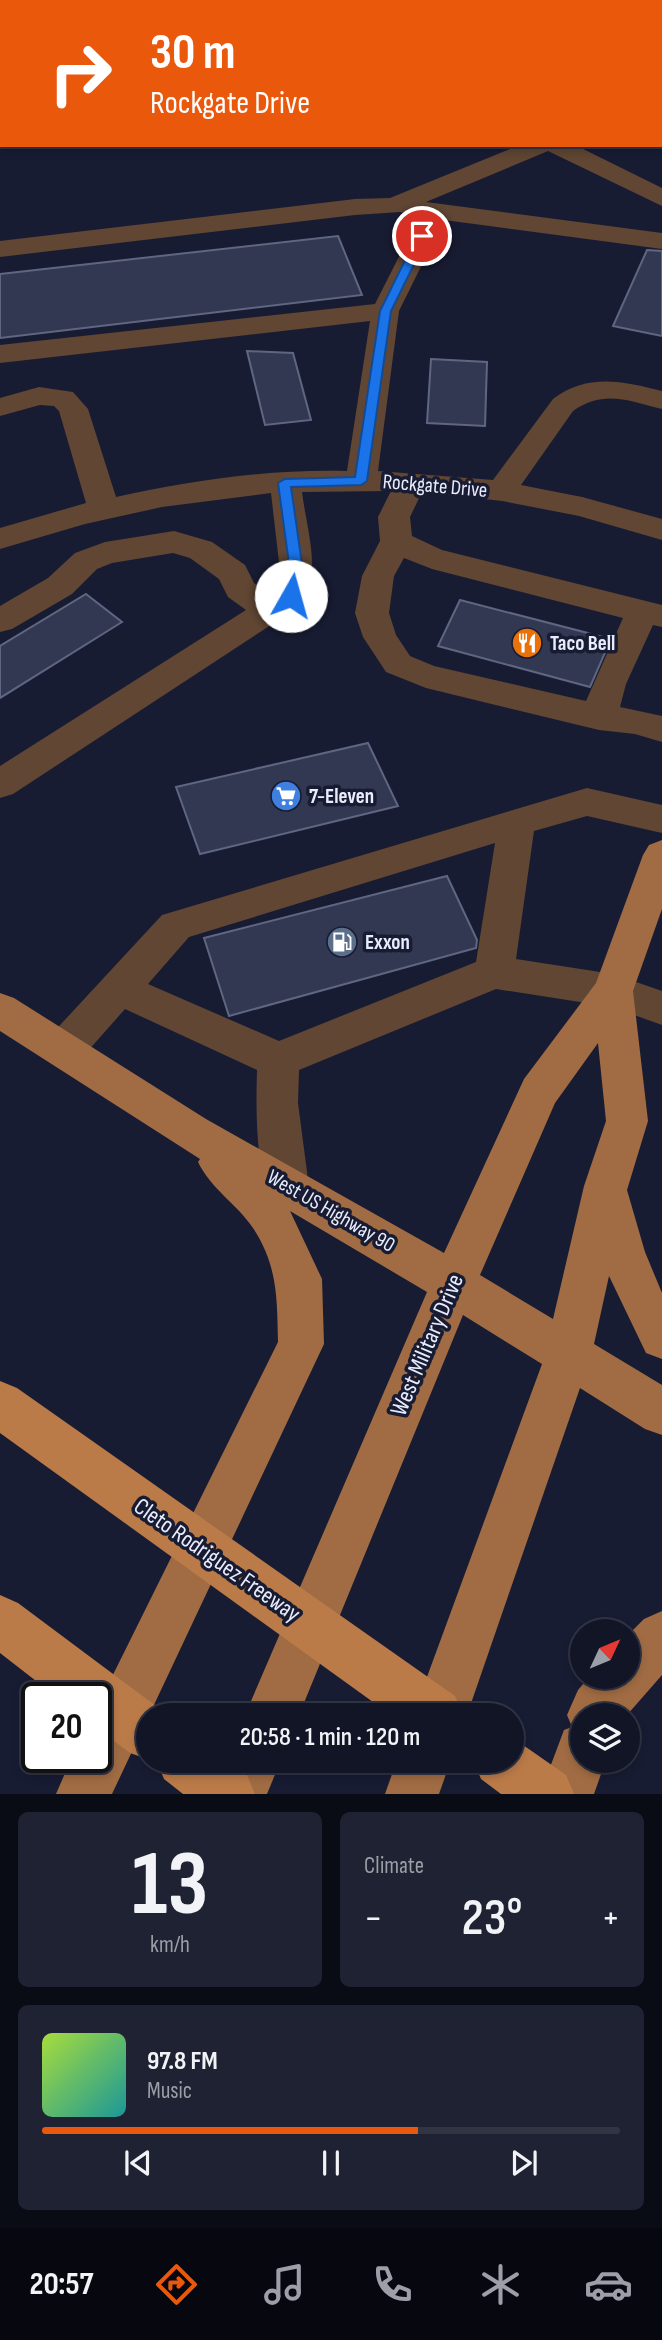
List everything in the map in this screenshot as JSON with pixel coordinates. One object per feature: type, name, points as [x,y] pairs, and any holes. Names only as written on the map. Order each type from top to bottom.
[{"type":"highway","name":"Cleto Rodriguez Freeway","points":[[0,1404],[421,1703]]},
{"type":"highway","points":[[3,1623],[136,1724]]},
{"type":"highway","points":[[201,1773],[228,1794]]},
{"type":"highway","points":[[518,1773],[547,1794]]},
{"type":"main road","name":"West Military Drive","points":[[277,1703],[453,1283],[539,1092],[613,991],[658,879]]},
{"type":"main road","name":"West Military Drive","points":[[442,1703],[568,1356],[606,1186],[627,1121],[613,991]]},
{"type":"main road","name":"West US Highway 90","points":[[0,1010],[191,1132],[453,1283],[662,1412]]},
{"type":"main road","points":[[83,1794],[301,1344],[299,1279],[270,1214],[191,1132]]},
{"type":"main road","points":[[606,1186],[621,1252],[641,1304],[662,1336]]},
{"type":"main road","points":[[640,1660],[662,1637]]},
{"type":"main road","points":[[602,1703],[614,1689]]},
{"type":"main road","points":[[240,1794],[249,1773]]},
{"type":"main road","points":[[412,1794],[419,1773]]},
{"type":"main road","points":[[568,1794],[575,1773]]},
{"type":"street","points":[[394,206],[537,147]]},
{"type":"street","points":[[559,147],[662,198]]},
{"type":"street","points":[[0,249],[355,207],[394,206],[662,241]]},
{"type":"street","points":[[361,481],[385,311],[435,212]]},
{"type":"street","points":[[0,354],[385,311]]},
{"type":"street","points":[[500,492],[563,405],[576,394],[604,388],[662,400]]},
{"type":"street","points":[[0,407],[39,396],[63,398],[73,410],[104,509]]},
{"type":"street","name":"Rockgate Drive","points":[[1,538],[104,509],[171,495],[285,483],[361,481],[500,492],[600,510],[662,530]]},
{"type":"street","points":[[0,784],[291,596],[296,571],[285,483]]},
{"type":"street","points":[[411,483],[394,517],[396,541],[378,576],[372,613],[380,637],[398,664],[426,676],[599,717],[636,721],[662,729]]},
{"type":"street","points":[[396,541],[432,558],[652,613],[609,684],[599,717]]},
{"type":"street","points":[[0,621],[60,586],[156,564],[179,565],[218,586],[240,589],[269,610]]},
{"type":"street","points":[[64,1049],[176,926],[587,802],[662,819]]},
{"type":"street","points":[[495,972],[517,822]]},
{"type":"street","points":[[120,989],[278,1060],[495,972],[613,991],[662,1008]]},
{"type":"street","points":[[278,1060],[277,1103],[287,1187]]},
{"type":"building","points":[[338,236],[362,295],[0,338],[0,274]]},
{"type":"building","points":[[647,250],[662,251],[662,336],[613,326]]},
{"type":"building","points":[[247,351],[293,353],[311,420],[265,425]]},
{"type":"building","points":[[431,359],[487,362],[485,426],[427,423]]},
{"type":"building","points":[[86,594],[122,622],[0,698],[0,646]]},
{"type":"building","name":"Taco Bell","points":[[460,600],[611,639],[590,687],[438,646]]},
{"type":"building","name":"7-Eleven","points":[[368,743],[398,806],[200,854],[176,787]]},
{"type":"building","name":"Exxon","points":[[447,876],[477,940],[476,948],[229,1016],[204,938]]},
{"type":"place","name":"Taco Bell","points":[[527,643]]},
{"type":"place","name":"7-Eleven","points":[[286,796]]},
{"type":"place","name":"Exxon","points":[[342,942]]},
{"type":"route","points":[[291,596],[296,571],[285,483],[361,481],[385,311],[422,236]]}]
